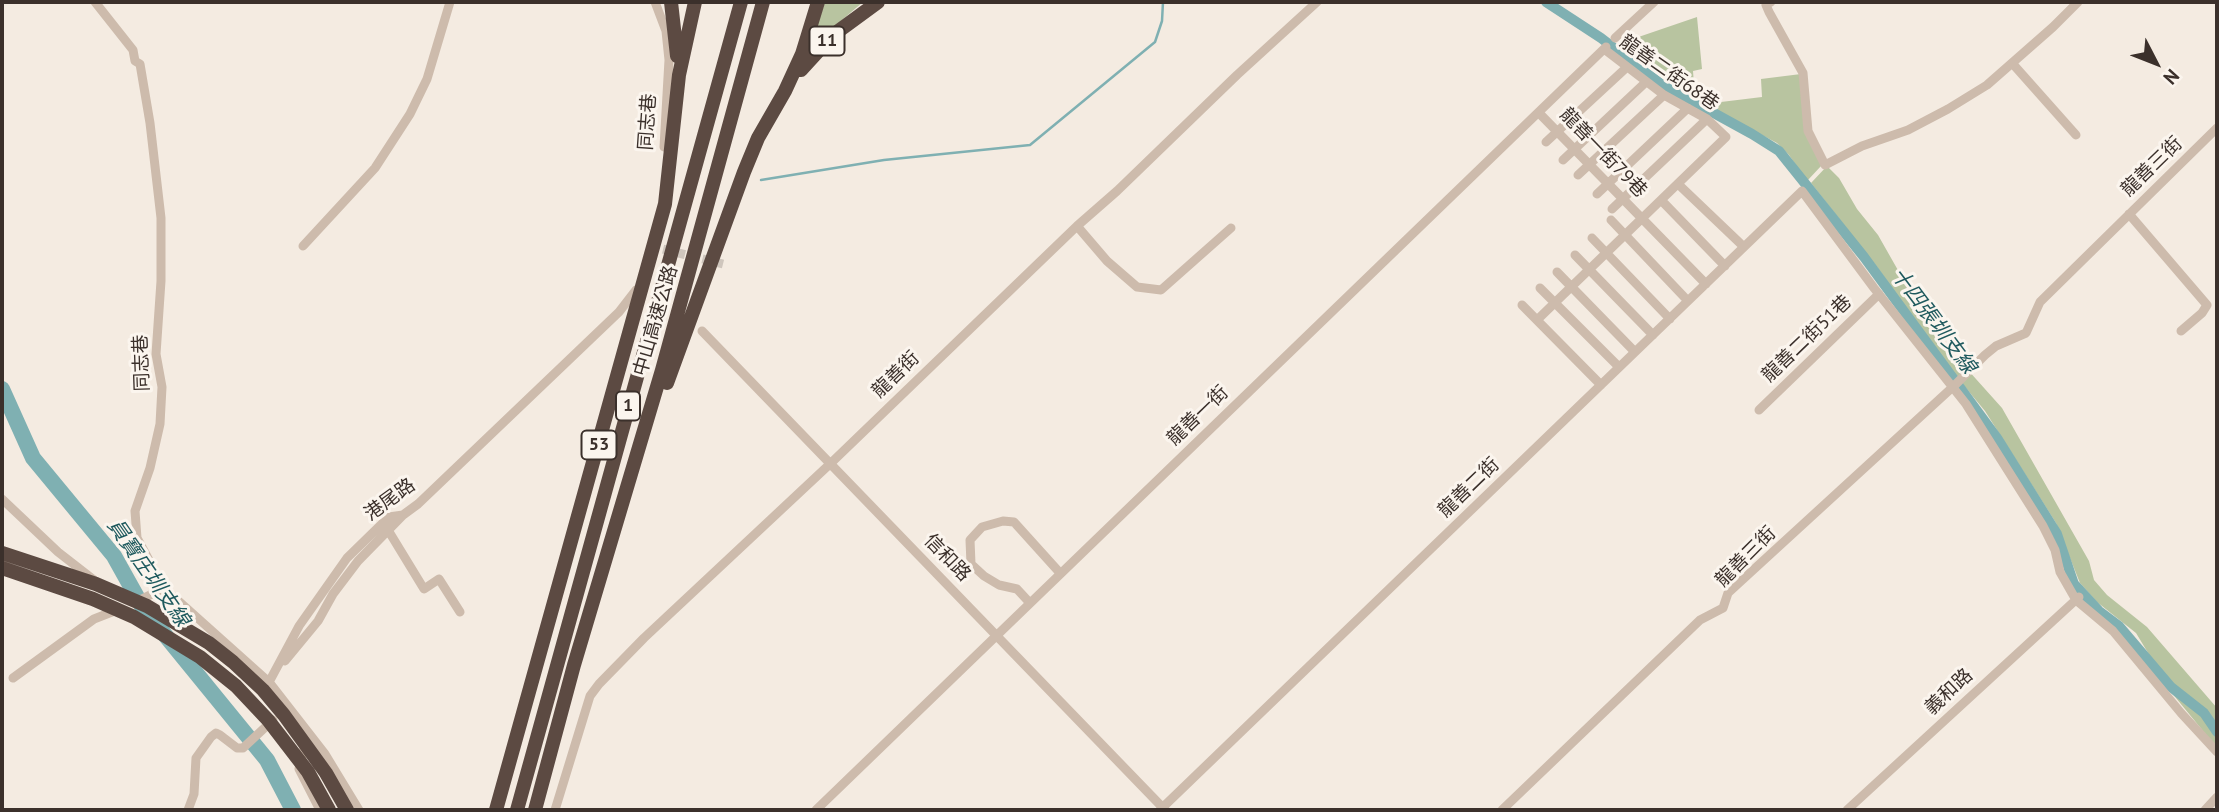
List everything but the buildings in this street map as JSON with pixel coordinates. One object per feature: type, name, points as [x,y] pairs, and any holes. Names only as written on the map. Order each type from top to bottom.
[{"type":"highway","points":[[671,2],[679,75]]},
{"type":"highway","points":[[679,75],[695,2]]},
{"type":"highway","name":"中山高速公路","points":[[516,810],[741,2]]},
{"type":"highway","name":"中山高速公路","points":[[535,810],[574,665],[666,358],[763,2]]},
{"type":"highway","points":[[607,555],[744,172],[758,138],[785,91],[802,54],[818,2]]},
{"type":"highway","name":"11","points":[[785,91],[811,57],[833,35],[878,2]]},
{"type":"highway","name":"53","points":[[496,810],[665,204],[679,75]]},
{"type":"highway","points":[[2,553],[96,584],[174,621],[209,643],[263,690],[284,715],[326,773],[347,810]]},
{"type":"highway","points":[[2,568],[93,599],[134,617],[200,657],[236,686],[268,720],[308,772],[329,810]]},
{"type":"street","name":"同志巷","points":[[95,2],[133,50],[135,61],[140,64],[161,218],[161,281],[156,354],[162,387],[160,424],[150,468],[135,512],[137,538],[164,588],[270,682]]},
{"type":"street","points":[[303,246],[375,168],[402,125],[427,79],[450,2]]},
{"type":"street","name":"同志巷","points":[[649,245],[660,192],[669,60],[666,32],[655,2]]},
{"type":"street","name":"龍善街","points":[[555,810],[590,696],[599,684],[1077,226],[1317,2]]},
{"type":"street","points":[[1615,38],[1654,2]]},
{"type":"street","points":[[1771,2],[1766,5],[1769,12],[1803,73],[1808,131],[1825,165],[1862,146],[1908,130],[1987,85],[2078,2]]},
{"type":"street","name":"龍善二街68巷","points":[[1536,320],[1726,137],[1707,119],[1664,95],[1626,68],[1605,48]]},
{"type":"street","name":"龍善一街","points":[[816,810],[1605,48]]},
{"type":"street","points":[[2012,62],[2076,135]]},
{"type":"street","points":[[1546,142],[1626,68]]},
{"type":"street","points":[[1563,160],[1646,82]]},
{"type":"street","points":[[1578,175],[1664,95]]},
{"type":"street","points":[[1597,194],[1688,108]]},
{"type":"street","name":"龍善一街79巷","points":[[1539,113],[1642,218]]},
{"type":"street","points":[[1612,209],[1707,119]]},
{"type":"street","name":"龍善三街","points":[[1502,810],[1700,620],[1723,608],[1728,593],[1990,350],[2026,333],[2040,302],[2217,128]]},
{"type":"street","points":[[1678,184],[1744,247]]},
{"type":"street","name":"龍善二街","points":[[1163,809],[1802,191]]},
{"type":"street","name":"龍善二街51巷","points":[[1802,191],[1953,387]]},
{"type":"street","points":[[1661,200],[1725,266]]},
{"type":"street","points":[[2129,214],[2207,305],[2202,313],[2181,331]]},
{"type":"street","points":[[1642,218],[1706,284]]},
{"type":"street","points":[[1611,220],[1688,301]]},
{"type":"street","points":[[1077,226],[1107,261],[1137,287],[1161,290],[1231,228]]},
{"type":"street","points":[[1592,238],[1670,318]]},
{"type":"street","name":"港尾路","points":[[270,682],[299,626],[347,558],[389,517],[403,515],[423,499],[619,312],[638,288],[649,245]]},
{"type":"street","points":[[1575,255],[1653,335]]},
{"type":"street","points":[[1557,272],[1635,352]]},
{"type":"street","points":[[1540,288],[1619,367]]},
{"type":"street","name":"龍善二街51巷","points":[[1759,410],[1879,294]]},
{"type":"street","points":[[1522,305],[1601,385]]},
{"type":"street","name":"信和路","points":[[702,331],[1163,809]]},
{"type":"street","points":[[1953,387],[2005,463],[2043,526],[2055,551],[2060,572],[2077,598],[2113,631],[2217,752]]},
{"type":"street","points":[[2,499],[58,552],[89,575],[122,608]]},
{"type":"street","points":[[359,810],[325,754],[270,682],[318,621],[333,594],[358,561],[403,515]]},
{"type":"street","points":[[1029,602],[1017,589],[999,585],[971,564],[970,540],[982,527],[1014,522],[1060,573]]},
{"type":"street","points":[[388,530],[424,589],[439,579],[460,612]]},
{"type":"street","points":[[13,678],[94,619],[164,588]]},
{"type":"street","name":"義和路","points":[[1847,810],[2077,598]]},
{"type":"street","points":[[188,810],[194,794],[196,758],[211,737],[216,733],[220,734],[237,748],[245,747],[265,730],[287,705]]},
{"type":"street","points":[[313,741],[303,751],[299,769],[320,810]]},
{"type":"street","points":[[2205,810],[2217,797]]},
{"type":"green space","points":[[825,2],[863,2],[815,43],[812,41]]},
{"type":"green space","points":[[1697,17],[1702,69],[1693,71],[1694,85],[1685,79],[1679,87],[1618,44]]},
{"type":"green space","points":[[1801,74],[1806,131],[1822,165],[1807,181],[1777,143],[1715,110],[1721,102],[1762,97],[1761,79]]},
{"type":"green space","points":[[1827,166],[1839,178],[1857,209],[1878,235],[1920,309],[1950,350],[2002,408],[2089,561],[2094,580],[2107,595],[2147,627],[2217,708],[2217,748],[2153,670],[2156,666],[2136,633],[2097,602],[2080,583],[2056,523],[1985,411],[1947,365],[1877,267],[1811,183]]},
{"type":"waterway","points":[[761,180],[884,160],[1030,145],[1155,42],[1162,21],[1163,2]]},
{"type":"waterway","name":"十四張圳支線","points":[[1546,2],[1601,38],[1661,84],[1779,151],[1864,257],[1997,438],[2057,534],[2074,584],[2099,611],[2119,626],[2171,687],[2204,713],[2217,732]]},
{"type":"waterway","name":"員寶庄圳支線","points":[[2,389],[33,458],[114,556],[143,608],[267,760],[293,810]]},
{"type":"tunnel","points":[[650,246],[723,264]]}]
